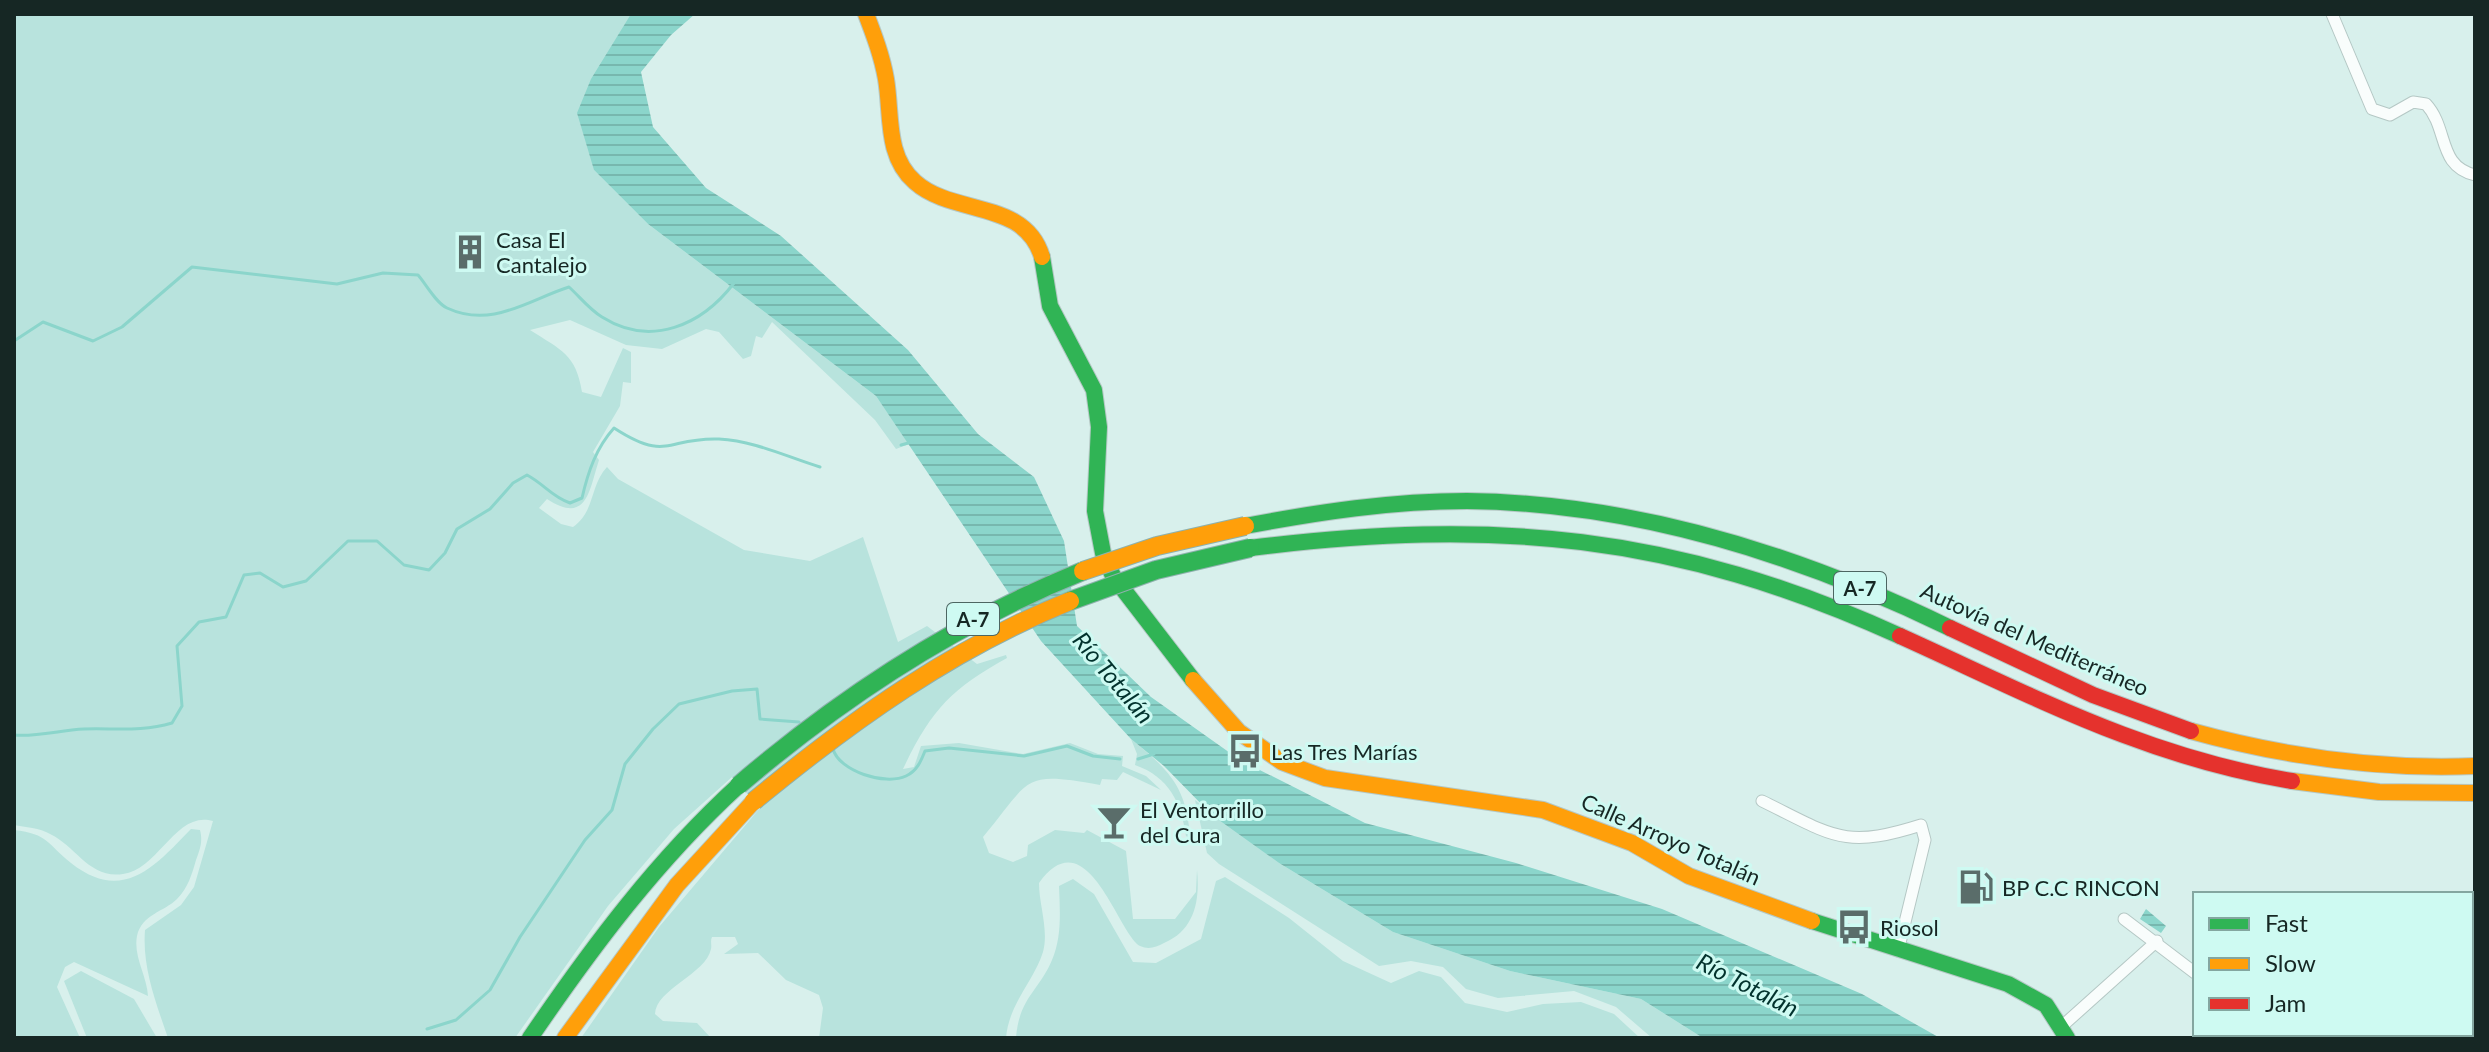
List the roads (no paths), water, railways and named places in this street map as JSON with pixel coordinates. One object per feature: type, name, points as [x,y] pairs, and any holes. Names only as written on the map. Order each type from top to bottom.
[{"type":"main road","name":"Calle Arroyo Totalán","points":[[866,14],[886,76],[891,138],[902,169],[933,195],[982,206],[1011,220],[1030,233],[1039,246],[1045,262],[1049,305],[1081,354],[1097,401],[1100,440],[1095,529],[1113,576],[1216,709],[1239,732],[1282,762],[1325,778],[1543,810],[1632,843],[1689,876],[1898,951],[2008,984],[2046,1005],[2064,1033]]},
{"type":"main road","name":"Autovía del Mediterráneo","points":[[530,1038],[634,893],[688,829],[803,727],[968,621],[1062,580],[1131,555],[1245,526],[1333,510],[1425,502],[1503,503],[1584,512],[1681,529],[1784,558],[1843,581],[2096,696],[2169,723],[2297,755],[2362,764],[2469,765]]},
{"type":"main road","name":"A-7","points":[[565,1038],[655,908],[707,847],[754,801],[819,746],[888,696],[975,644],[1071,600],[1155,570],[1250,548],[1342,535],[1434,529],[1539,535],[1686,558],[1774,584],[1874,623],[2039,701],[2162,752],[2298,785],[2475,796]]},
{"type":"street","points":[[2332,14],[2372,109],[2390,115],[2413,102],[2426,104],[2442,128],[2445,151],[2451,162],[2458,170],[2475,175]]},
{"type":"street","points":[[1762,801],[1847,839],[1877,839],[1921,825],[1925,840],[1898,951]]},
{"type":"street","points":[[2124,919],[2157,941],[2193,971]]},
{"type":"street","points":[[2064,1033],[2157,941]]},
{"type":"water","name":"Río Totalán","points":[[631,14],[695,14],[671,35],[641,72],[653,127],[706,188],[781,236],[908,350],[978,434],[1034,477],[1064,541],[1077,626],[1151,697],[1240,760],[1365,823],[1516,863],[1662,909],[1862,994],[1940,1038],[1703,1038],[1641,999],[1510,971],[1393,932],[1279,863],[1212,815],[1164,766],[1131,739],[1041,641],[876,396],[648,224],[594,170],[577,113],[591,79]]},
{"type":"water","points":[[2146,909],[2166,926],[2161,933],[2140,919]]},
{"type":"waterway","points":[[14,341],[43,322],[93,341],[122,327],[192,267],[337,284],[383,273],[418,275],[443,306],[463,314],[479,315],[510,310],[569,287],[602,317],[639,331],[657,331],[691,320],[721,298],[734,283]]},
{"type":"waterway","points":[[14,735],[84,729],[139,729],[172,723],[182,706],[177,646],[199,622],[226,617],[244,575],[260,573],[283,587],[306,581],[348,541],[377,541],[404,565],[429,570],[445,553],[457,529],[490,509],[513,483],[527,475],[570,503],[582,498],[594,461],[614,428],[646,444],[657,446],[701,439],[732,440],[820,467]]},
{"type":"waterway","points":[[901,445],[912,442]]},
{"type":"waterway","points":[[427,1029],[456,1020],[490,990],[520,937],[585,840],[612,810],[625,764],[653,729],[679,704],[732,691],[757,689],[760,719],[799,722]]},
{"type":"waterway","points":[[833,749],[837,757],[853,770],[887,779],[910,774],[925,751],[949,748],[1024,756],[1067,746],[1093,756],[1120,759]]},
{"type":"waterway","points":[[1138,759],[1154,754]]},
{"type":"place","name":"Casa El Cantalejo","points":[[470,252]]},
{"type":"place","name":"Las Tres Marías","points":[[1245,751]]},
{"type":"place","name":"El Ventorrillo del Cura","points":[[1114,822]]},
{"type":"place","name":"BP C.C RINCON","points":[[1976,887]]},
{"type":"place","name":"Riosol","points":[[1854,927]]}]
